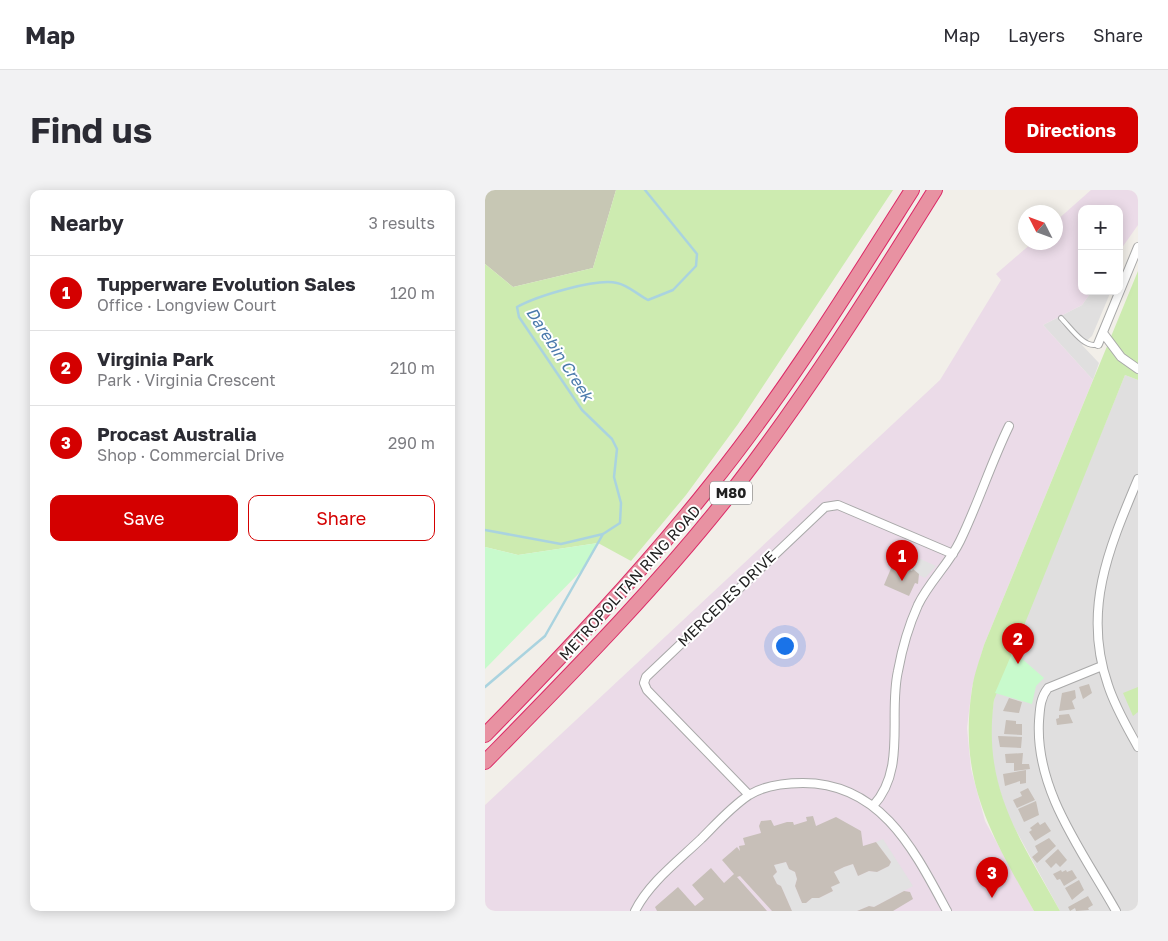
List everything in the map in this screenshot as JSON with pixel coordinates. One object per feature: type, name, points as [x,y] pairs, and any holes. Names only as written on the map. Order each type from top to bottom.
[{"type":"highway","name":"METROPOLITAN RING ROAD","points":[[485,735],[568,650],[641,570],[711,486],[818,337],[912,190]]},
{"type":"highway","name":"METROPOLITAN RING ROAD","points":[[485,762],[643,596],[736,486],[815,378],[935,190]]},
{"type":"street","points":[[1099,344],[1138,247]]},
{"type":"street","points":[[1103,333],[1121,357],[1138,369]]},
{"type":"street","points":[[873,806],[890,778],[893,762],[897,672],[918,605],[953,554],[1009,426]]},
{"type":"street","points":[[1138,479],[1103,572],[1097,613],[1102,666],[1115,704],[1138,747]]},
{"type":"street","name":"MERCEDES DRIVE","points":[[749,795],[647,690],[644,683],[646,677],[825,507],[838,506],[953,554]]},
{"type":"street","points":[[1102,666],[1048,688],[1041,703],[1039,736],[1043,764],[1052,795],[1115,911]]},
{"type":"street","points":[[635,911],[656,883],[749,795],[784,783],[809,783],[852,794],[873,806],[905,836],[947,911]]},
{"type":"lane","points":[[1061,318],[1085,342],[1092,345],[1099,344]]},
{"type":"shaded area","points":[[485,190],[616,190],[593,268],[513,287],[485,264]]},
{"type":"shaded area","points":[[1091,190],[1138,190],[1138,225],[1123,246],[1123,205],[1078,205],[1078,295],[1089,295],[1082,305],[1043,325],[1093,380],[984,645],[972,687],[967,728],[971,769],[985,821],[1034,911],[485,911],[485,805],[940,380],[1001,280],[996,274],[1024,250],[1063,250],[1063,215]]},
{"type":"shaded area","points":[[1089,295],[1109,295],[1092,336],[1082,345],[1099,363],[1093,380],[1043,325],[1082,305]]},
{"type":"shaded area","points":[[1125,375],[1138,380],[1138,911],[1060,911],[1007,814],[991,754],[991,721],[995,693]]},
{"type":"shaded area","points":[[898,549],[936,566],[925,578],[900,566],[898,568],[892,566]]},
{"type":"shaded area","points":[[883,839],[913,886],[874,907],[869,906],[857,911],[792,911],[781,886],[777,884],[773,876],[777,872],[774,865],[786,862],[789,869],[795,872],[797,879],[795,886],[802,903],[806,903],[812,898],[819,898],[833,891],[831,887],[839,883],[834,872],[844,867],[853,864],[858,876],[869,871],[877,872],[889,866],[891,862],[876,842]]},
{"type":"green space","points":[[616,190],[893,190],[738,424],[686,495],[631,561],[598,543],[518,555],[485,547],[485,264],[513,287],[593,268]]},
{"type":"green space","points":[[1138,271],[1138,380],[1125,375],[994,700],[992,731],[994,760],[999,786],[1007,811],[1018,835],[1060,911],[1034,911],[992,831],[974,779],[970,752],[969,722],[972,689],[984,645]]},
{"type":"green space","points":[[598,543],[586,566],[485,669],[485,547],[518,555]]},
{"type":"green space","points":[[1013,651],[1044,678],[1036,686],[1032,704],[995,693]]},
{"type":"green space","points":[[1138,687],[1138,712],[1133,716],[1123,693]]},
{"type":"building","points":[[892,566],[898,568],[899,566],[912,571],[913,569],[919,574],[918,584],[915,583],[909,596],[884,585]]},
{"type":"building","points":[[1089,684],[1092,693],[1083,699],[1079,687]]},
{"type":"building","points":[[1075,690],[1076,698],[1072,701],[1075,709],[1059,711],[1062,693]]},
{"type":"building","points":[[1009,698],[1022,702],[1019,713],[1003,711]]},
{"type":"building","points":[[1069,714],[1073,723],[1057,725],[1056,719],[1059,718],[1059,715]]},
{"type":"building","points":[[1006,720],[1022,724],[1022,735],[1004,734]]},
{"type":"building","points":[[998,736],[1022,737],[1021,748],[1000,747]]},
{"type":"building","points":[[1023,753],[1022,764],[1029,764],[1030,769],[1014,771],[1014,763],[1006,763],[1005,754]]},
{"type":"building","points":[[1026,770],[1026,783],[1020,784],[1020,781],[1005,786],[1003,774]]},
{"type":"building","points":[[1028,788],[1035,800],[1017,808],[1013,800],[1022,796],[1020,792]]},
{"type":"building","points":[[1036,801],[1039,815],[1024,822],[1018,809]]},
{"type":"building","points":[[813,816],[816,826],[836,817],[861,831],[863,846],[876,842],[891,862],[889,866],[877,872],[869,871],[858,876],[853,864],[844,867],[834,872],[840,883],[831,887],[833,891],[802,903],[795,886],[797,879],[795,872],[789,869],[786,862],[774,865],[777,872],[773,876],[777,884],[781,886],[792,911],[772,911],[740,876],[737,877],[767,911],[657,911],[655,907],[678,887],[695,906],[704,899],[692,885],[711,868],[724,883],[734,874],[722,860],[737,847],[740,851],[739,846],[745,845],[743,838],[761,833],[759,826],[761,821],[771,820],[774,826],[787,822],[793,822],[794,825],[807,821],[806,817]]},
{"type":"building","points":[[1038,822],[1040,825],[1045,822],[1051,831],[1035,841],[1029,832],[1032,830],[1030,828]]},
{"type":"building","points":[[1049,838],[1056,846],[1037,863],[1032,857],[1038,852],[1035,846]]},
{"type":"building","points":[[1058,849],[1067,860],[1060,867],[1056,863],[1051,868],[1045,861]]},
{"type":"building","points":[[1061,870],[1062,872],[1066,870],[1067,872],[1072,870],[1077,878],[1064,886],[1060,879],[1057,880],[1053,874]]},
{"type":"building","points":[[1079,880],[1084,890],[1072,900],[1065,888]]},
{"type":"building","points":[[904,891],[910,892],[913,899],[893,911],[857,911],[869,906],[874,907]]},
{"type":"building","points":[[1088,896],[1093,905],[1088,908],[1089,910],[1076,911],[1075,908],[1070,911],[1068,907]]},
{"type":"waterway","name":"Darebin Creek","points":[[485,530],[561,544],[603,534],[620,523],[621,503],[614,477],[617,449],[612,439],[582,410],[519,317],[517,307],[552,293],[595,283],[621,284],[648,300],[673,290],[696,266],[697,254],[645,190]]},
{"type":"waterway","points":[[485,687],[545,636],[603,534]]},
{"type":"place","name":"Tupperware Evolution Sales","points":[[902,581]]},
{"type":"place","name":"Virginia Park","points":[[1018,664]]},
{"type":"place","name":"Procast Australia","points":[[992,898]]}]
